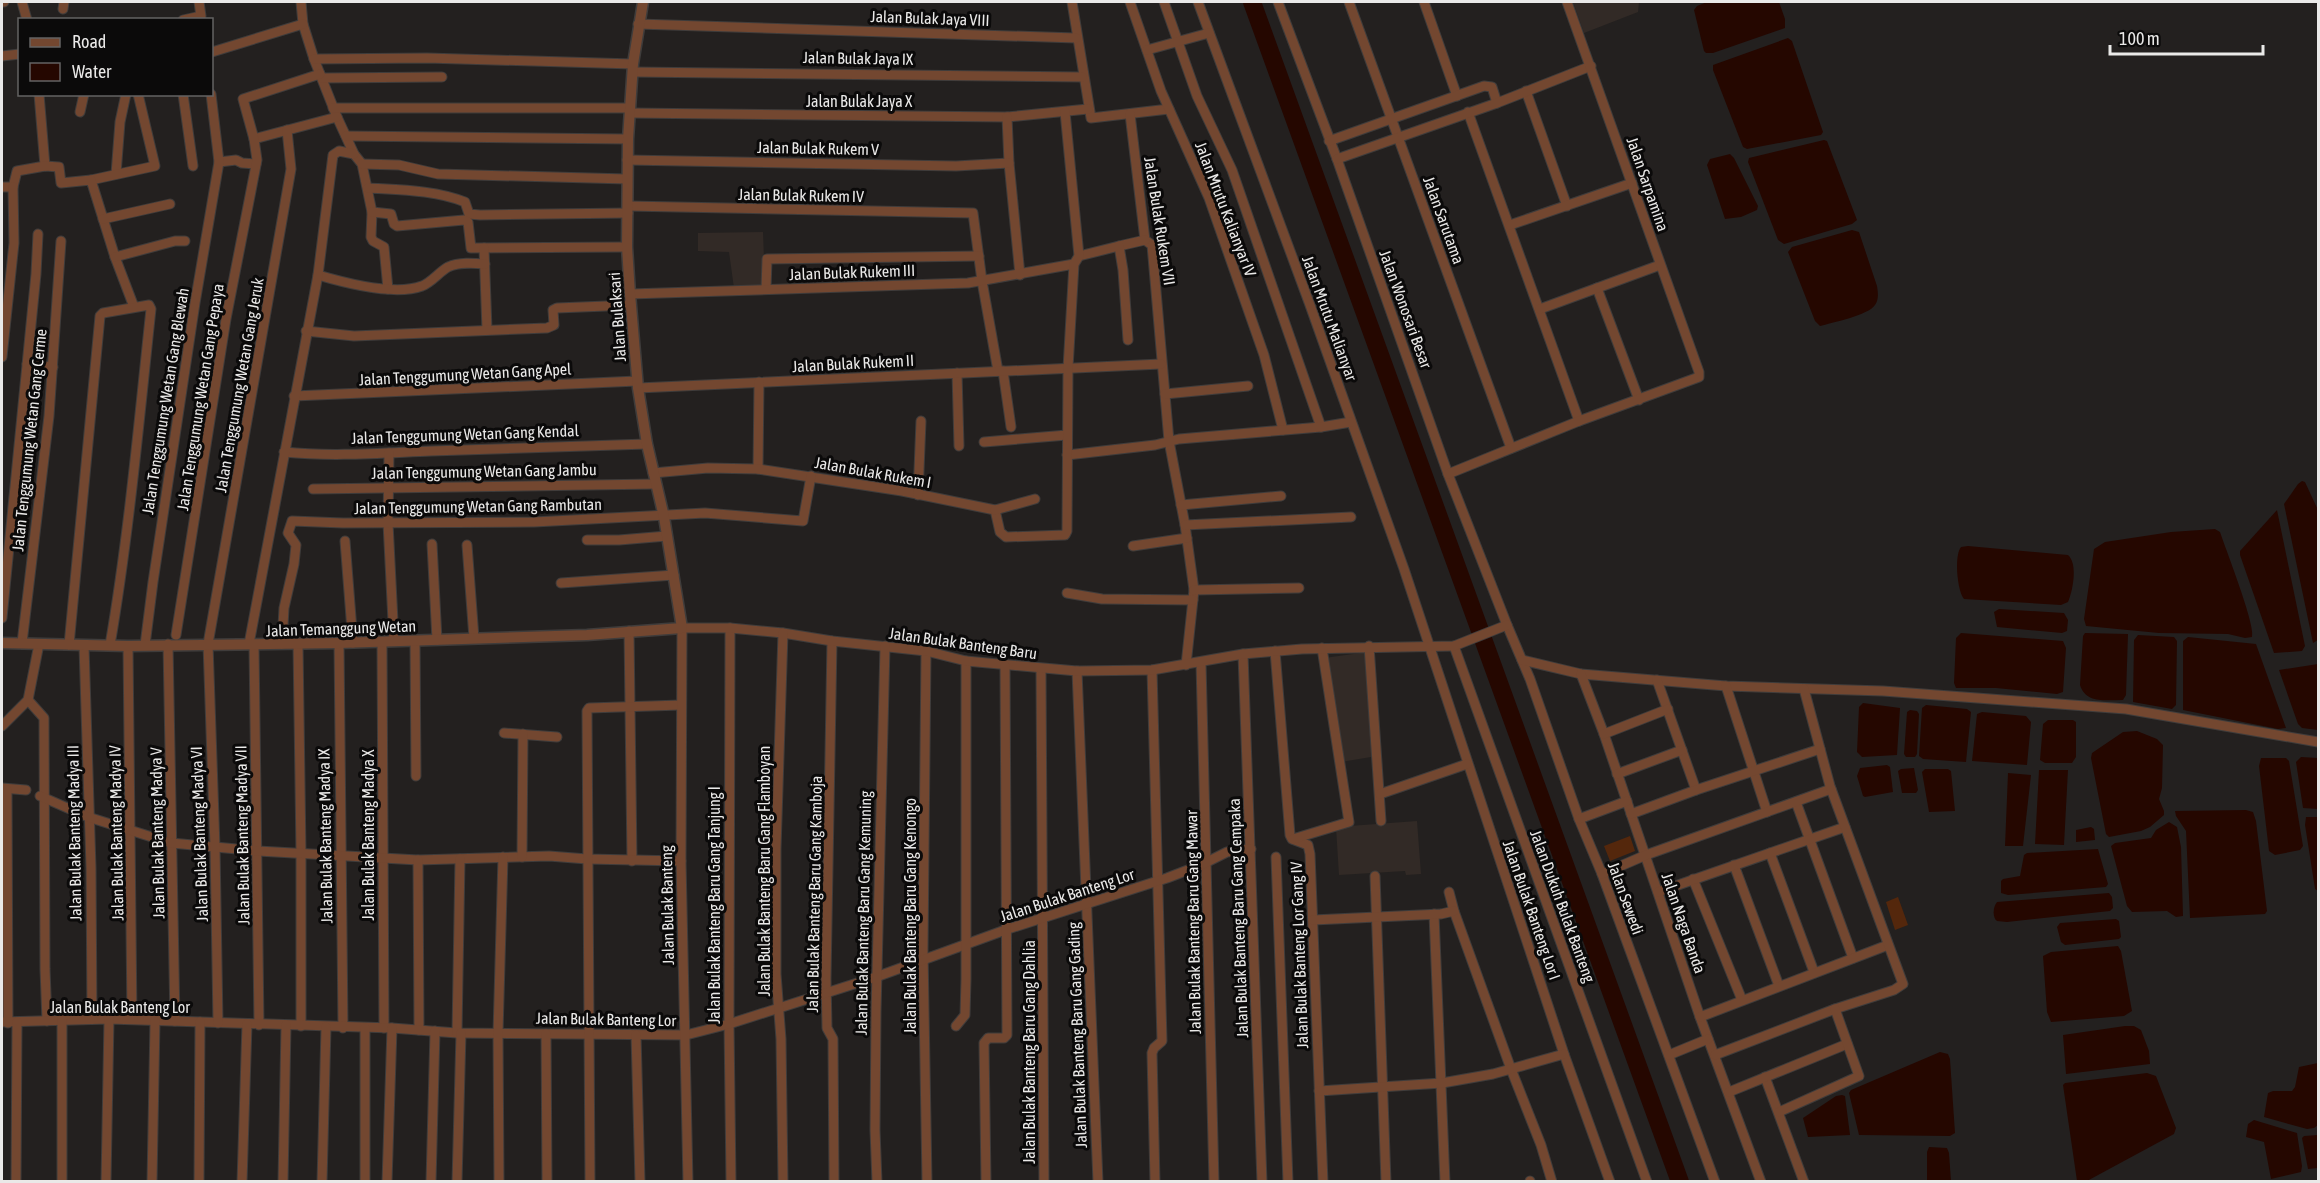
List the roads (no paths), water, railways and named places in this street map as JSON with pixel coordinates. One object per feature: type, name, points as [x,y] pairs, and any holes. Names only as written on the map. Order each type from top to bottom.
[{"type":"street","points":[[22,2],[26,18]]},
{"type":"street","points":[[199,2],[202,18]]},
{"type":"street","points":[[301,2],[303,24],[314,58],[354,154],[362,164],[372,212],[371,237],[373,241],[384,247],[388,289]]},
{"type":"street","name":"Jalan Bulaksari","points":[[643,2],[633,68],[627,160],[627,247],[630,300],[646,444],[664,517],[682,623]]},
{"type":"street","points":[[1064,2],[1072,2],[1082,77],[1088,109],[1093,119],[1169,109]]},
{"type":"street","name":"Jalan Mrutu Kalianyar IV","points":[[1130,2],[1169,109],[1209,198],[1263,355],[1282,430]]},
{"type":"street","points":[[1164,2],[1197,96],[1232,170],[1321,427]]},
{"type":"street","name":"Jalan Mrutu Malianyar","points":[[1198,2],[1352,422],[1430,647]]},
{"type":"street","name":"Jalan Wonosari Besar","points":[[1278,2],[1448,474],[1507,626]]},
{"type":"street","name":"Jalan Sarutama","points":[[1349,2],[1511,448]]},
{"type":"street","points":[[1424,2],[1457,96]]},
{"type":"street","name":"Jalan Sarpamina","points":[[1567,2],[1699,372],[1699,377],[1639,400]]},
{"type":"street","points":[[213,52],[303,24]]},
{"type":"street","name":"Jalan Bulak Jaya VIII","points":[[638,24],[1076,38]]},
{"type":"street","points":[[1147,50],[1209,33]]},
{"type":"street","points":[[2,56],[18,54]]},
{"type":"street","name":"Jalan Bulak Jaya IX","points":[[314,58],[427,58],[633,68],[1082,77]]},
{"type":"street","points":[[1336,159],[1497,103],[1590,66]]},
{"type":"street","points":[[321,76],[442,77]]},
{"type":"street","name":"Jalan Tenggumung Wetan Gang Pepaya","points":[[173,640],[226,319],[256,164],[254,139],[243,102],[244,97],[321,76]]},
{"type":"street","points":[[1329,141],[1488,85],[1492,87],[1497,103]]},
{"type":"street","points":[[1527,91],[1567,206]]},
{"type":"street","points":[[39,96],[45,166]]},
{"type":"street","points":[[80,112],[84,96]]},
{"type":"street","points":[[116,174],[120,122],[126,96]]},
{"type":"street","points":[[2,357],[12,256],[13,187],[17,171],[45,166],[59,167],[61,181],[64,184],[155,166],[138,96]]},
{"type":"street","points":[[183,96],[194,166]]},
{"type":"street","name":"Jalan Tenggumung Wetan Gang Blewah","points":[[146,638],[195,303],[219,162],[211,96]]},
{"type":"street","points":[[1424,108],[1430,126]]},
{"type":"street","name":"Jalan Bulak Jaya X","points":[[254,139],[287,130],[335,112],[630,111],[1006,117],[1088,109]]},
{"type":"street","points":[[1035,499],[995,510],[1000,532],[1006,537],[1064,536],[1067,533],[1068,368],[1077,260],[1065,112]]},
{"type":"street","points":[[1468,112],[1579,421]]},
{"type":"street","name":"Jalan Bulak Rukem VII","points":[[1130,114],[1145,240],[1152,245],[1169,441],[1185,525],[1194,595],[1186,663]]},
{"type":"street","points":[[1006,117],[1020,275]]},
{"type":"street","name":"Jalan Tenggumung Wetan Gang Jeruk","points":[[209,641],[291,169],[287,130]]},
{"type":"street","points":[[346,136],[628,139]]},
{"type":"street","name":"Jalan Bulak Banteng Madya VII","points":[[259,1024],[258,851],[251,642],[294,396],[318,275],[333,155],[339,151],[354,154]]},
{"type":"street","points":[[219,162],[236,160],[256,164]]},
{"type":"street","name":"Jalan Bulak Rukem V","points":[[627,160],[956,166],[1009,163]]},
{"type":"street","points":[[362,164],[399,165],[438,174],[627,180]]},
{"type":"street","points":[[91,180],[134,307]]},
{"type":"street","points":[[1510,225],[1632,183]]},
{"type":"street","points":[[2,187],[13,187]]},
{"type":"street","points":[[368,188],[433,193],[465,202],[471,248],[627,247]]},
{"type":"street","points":[[103,219],[170,204]]},
{"type":"street","name":"Jalan Bulak Rukem IV","points":[[372,212],[391,214],[397,226],[468,218],[628,209],[973,213],[979,256]]},
{"type":"street","points":[[2,618],[38,234]]},
{"type":"street","name":"Jalan Bulak Rukem III","points":[[487,330],[552,328],[554,325],[553,310],[630,300],[766,289],[888,287],[982,281],[1020,275],[1145,240]]},
{"type":"street","name":"Jalan Tenggumung Wetan Gang Cerme","points":[[23,640],[53,367],[61,241]]},
{"type":"street","points":[[115,256],[175,241],[185,241]]},
{"type":"street","points":[[1119,246],[1124,270],[1128,340]]},
{"type":"street","points":[[306,331],[354,336],[487,330],[484,248]]},
{"type":"street","points":[[2,256],[12,256]]},
{"type":"street","points":[[766,289],[767,259],[979,256],[1011,427]]},
{"type":"street","points":[[318,275],[351,284],[388,289],[416,288],[425,285],[452,266],[485,264]]},
{"type":"street","points":[[1540,309],[1660,265]]},
{"type":"street","points":[[1448,474],[1579,421],[1639,400],[1597,288]]},
{"type":"street","points":[[69,641],[100,316],[103,313],[149,305],[151,309],[122,567],[110,641]]},
{"type":"street","points":[[27,364],[53,367]]},
{"type":"street","name":"Jalan Bulak Rukem II","points":[[638,384],[759,382],[1161,364]]},
{"type":"street","points":[[957,373],[959,446]]},
{"type":"street","points":[[758,469],[759,382]]},
{"type":"street","name":"Jalan Tenggumung Wetan Gang Apel","points":[[294,396],[638,384]]},
{"type":"street","points":[[1165,394],[1248,386]]},
{"type":"street","points":[[918,495],[921,421]]},
{"type":"street","points":[[1067,455],[1155,445],[1169,441],[1352,422]]},
{"type":"street","points":[[984,442],[1067,435]]},
{"type":"street","name":"Jalan Tenggumung Wetan Gang Kendal","points":[[284,452],[314,455],[646,444]]},
{"type":"street","points":[[389,453],[387,487],[394,641]]},
{"type":"street","name":"Jalan Bulak Rukem I","points":[[655,478],[708,468],[758,469],[811,476],[995,510]]},
{"type":"street","name":"Jalan Tenggumung Wetan Gang Rambutan","points":[[282,640],[284,608],[296,545],[288,531],[292,521],[534,522],[664,517],[705,513],[803,521],[811,476]]},
{"type":"street","name":"Jalan Tenggumung Wetan Gang Jambu","points":[[313,489],[655,478]]},
{"type":"street","points":[[1181,505],[1281,496]]},
{"type":"street","points":[[1185,525],[1351,517]]},
{"type":"street","points":[[587,540],[667,536]]},
{"type":"street","points":[[1134,546],[1187,538]]},
{"type":"street","points":[[345,541],[352,643]]},
{"type":"street","points":[[432,544],[438,640]]},
{"type":"street","points":[[467,545],[474,638]]},
{"type":"street","points":[[561,583],[674,575]]},
{"type":"street","points":[[1067,593],[1102,599],[1299,588]]},
{"type":"street","name":"Jalan Temanggung Wetan","points":[[2,643],[23,640],[39,644],[69,641],[84,646],[110,641],[128,646],[146,638],[251,642],[282,640],[298,644],[352,643],[629,631],[682,623]]},
{"type":"street","name":"Jalan Bulak Banteng Baru","points":[[682,623],[926,651],[966,661],[1005,666],[1077,671],[1152,670],[1243,654],[1275,651],[1369,646],[1457,645],[1507,626]]},
{"type":"street","name":"Jalan Bulak Banteng","points":[[682,623],[681,861],[688,1182]]},
{"type":"street","name":"Jalan Sewedi","points":[[1507,626],[1522,660],[1715,1182]]},
{"type":"street","name":"Jalan Bulak Banteng Baru Gang Tanjung I","points":[[730,628],[731,1182]]},
{"type":"street","points":[[629,631],[628,706],[632,861]]},
{"type":"street","name":"Jalan Bulak Banteng Baru Gang Flamboyan","points":[[783,633],[776,849],[776,974],[779,1007],[783,1182]]},
{"type":"street","name":"Jalan Bulak Banteng Madya V","points":[[173,640],[171,843],[175,1021]]},
{"type":"street","name":"Jalan Bulak Banteng Madya VI","points":[[209,641],[218,1023]]},
{"type":"street","points":[[414,641],[416,776]]},
{"type":"street","name":"Jalan Bulak Banteng Baru Gang Kamboja","points":[[832,641],[827,1028],[833,1039],[834,1182]]},
{"type":"street","name":"Jalan Bulak Banteng Madya X","points":[[382,642],[382,858],[388,1028],[387,1182]]},
{"type":"street","name":"Jalan Bulak Banteng Madya IX","points":[[339,643],[343,1028]]},
{"type":"street","points":[[2,726],[28,700],[39,644]]},
{"type":"street","points":[[298,644],[301,1026]]},
{"type":"street","name":"Jalan Dukuh Bulak Banteng","points":[[1457,645],[1647,1182]]},
{"type":"street","name":"Jalan Bulak Banteng Madya III","points":[[84,646],[92,1019]]},
{"type":"street","name":"Jalan Bulak Banteng Madya IV","points":[[128,646],[132,1019]]},
{"type":"street","name":"Jalan Bulak Banteng Baru Gang Kemuning","points":[[877,1182],[876,976],[885,646]]},
{"type":"street","points":[[1369,646],[1382,821]]},
{"type":"street","name":"Jalan Bulak Banteng Lor I","points":[[1430,647],[1564,1054],[1610,1182]]},
{"type":"street","points":[[1292,839],[1348,823],[1322,648]]},
{"type":"street","name":"Jalan Bulak Banteng Baru Gang Kenongo","points":[[926,651],[923,959],[927,1182]]},
{"type":"street","name":"Jalan Bulak Banteng Lor Gang IV","points":[[1275,651],[1290,835],[1292,839],[1309,846],[1323,1182]]},
{"type":"street","name":"Jalan Bulak Banteng Baru Gang Cempaka","points":[[1243,654],[1262,1182]]},
{"type":"street","points":[[1522,660],[1581,674],[1726,686],[1883,691],[2126,709],[2319,742]]},
{"type":"street","points":[[956,1026],[965,1015],[966,661]]},
{"type":"street","name":"Jalan Bulak Banteng Baru Gang Mawar","points":[[1201,663],[1214,1182]]},
{"type":"street","points":[[986,1182],[984,1043],[987,1038],[1004,1038],[1007,1035],[1005,666]]},
{"type":"street","name":"Jalan Bulak Banteng Baru Gang Dahlia","points":[[1041,670],[1044,1182]]},
{"type":"street","points":[[1152,670],[1162,1041],[1152,1053],[1155,1182]]},
{"type":"street","name":"Jalan Bulak Banteng Baru Gang Gading","points":[[1077,671],[1098,1182]]},
{"type":"street","name":"Jalan Naga Banda","points":[[1581,674],[1646,855],[1700,1017],[1761,1182]]},
{"type":"street","points":[[1657,680],[1696,790]]},
{"type":"street","points":[[1726,686],[1767,812]]},
{"type":"street","points":[[1715,1055],[1835,1009],[1894,990],[1903,984],[1831,789],[1804,689]]},
{"type":"street","points":[[28,700],[44,718],[44,923],[47,1021]]},
{"type":"street","points":[[590,1182],[587,711],[589,708],[681,705]]},
{"type":"street","points":[[1604,734],[1668,709]]},
{"type":"street","points":[[504,733],[558,737]]},
{"type":"street","points":[[522,857],[523,734]]},
{"type":"street","points":[[1631,814],[1820,749]]},
{"type":"street","points":[[1617,774],[1682,750]]},
{"type":"street","points":[[1380,794],[1467,765]]},
{"type":"street","points":[[16,1182],[9,1022],[4,789],[26,790]]},
{"type":"street","points":[[1602,874],[1646,855],[1831,789]]},
{"type":"street","points":[[43,798],[88,817],[171,843],[258,851],[418,860],[549,856],[587,860],[681,861]]},
{"type":"street","points":[[1579,819],[1627,801]]},
{"type":"street","points":[[1796,802],[1853,958]]},
{"type":"street","points":[[1658,892],[1845,827]]},
{"type":"street","name":"Jalan Bulak Banteng Lor","points":[[9,1022],[132,1019],[365,1029],[388,1028],[459,1034],[686,1035],[729,1024],[876,976],[1008,929],[1087,905],[1159,880],[1227,852],[1251,849]]},
{"type":"street","points":[[1770,853],[1814,972]]},
{"type":"street","points":[[500,1182],[498,1034],[503,857]]},
{"type":"street","points":[[1276,857],[1288,1182]]},
{"type":"street","points":[[457,1182],[460,859]]},
{"type":"street","points":[[418,860],[419,1030]]},
{"type":"street","points":[[1734,865],[1779,986]]},
{"type":"street","points":[[1375,876],[1386,1182]]},
{"type":"street","points":[[1693,879],[1742,1000]]},
{"type":"street","points":[[1449,892],[1511,1069],[1541,1144],[1552,1182]]},
{"type":"street","points":[[1313,920],[1454,911]]},
{"type":"street","points":[[1434,914],[1445,1182]]},
{"type":"street","points":[[1700,1017],[1888,945]]},
{"type":"street","points":[[1779,1112],[1859,1076],[1835,1009]]},
{"type":"street","points":[[62,1019],[62,1182]]},
{"type":"street","points":[[106,1182],[109,1019]]},
{"type":"street","points":[[152,1182],[155,1021]]},
{"type":"street","points":[[199,1182],[200,1022]]},
{"type":"street","points":[[242,1182],[247,1024]]},
{"type":"street","points":[[283,1182],[286,1025]]},
{"type":"street","points":[[322,1182],[326,1027]]},
{"type":"street","points":[[365,1029],[365,1182]]},
{"type":"street","points":[[431,1182],[435,1031]]},
{"type":"street","points":[[546,1034],[546,1182]]},
{"type":"street","points":[[636,1035],[640,1182]]},
{"type":"street","points":[[1669,1055],[1708,1039]]},
{"type":"street","points":[[1729,1092],[1847,1044]]},
{"type":"street","points":[[1319,1091],[1442,1083],[1511,1069],[1564,1054]]},
{"type":"street","points":[[1765,1077],[1804,1182]]},
{"type":"water","points":[[1707,2],[1779,2],[1785,19],[1785,28],[1713,53],[1706,53],[1694,10],[1697,6]]},
{"type":"water","points":[[1788,38],[1792,41],[1823,132],[1821,135],[1747,149],[1743,147],[1713,65]]},
{"type":"water","points":[[1827,141],[1857,220],[1852,224],[1784,244],[1778,240],[1748,162],[1749,158]]},
{"type":"water","points":[[1730,154],[1758,206],[1757,210],[1741,217],[1725,219],[1707,165],[1710,159]]},
{"type":"water","points":[[1852,230],[1859,232],[1877,286],[1877,301],[1871,309],[1865,312],[1820,326],[1815,321],[1788,252],[1792,247]]},
{"type":"water","points":[[2302,481],[2305,482],[2318,510],[2318,640],[2313,643],[2284,504]]},
{"type":"water","points":[[2277,510],[2305,646],[2302,651],[2274,653],[2240,555],[2240,551]]},
{"type":"water","points":[[2215,529],[2220,532],[2240,587],[2250,618],[2252,637],[2245,638],[2228,634],[2159,633],[2086,626],[2084,619],[2094,549],[2105,542],[2171,532]]},
{"type":"water","points":[[1961,547],[2068,555],[2074,571],[2072,591],[2068,602],[2061,605],[1964,599],[1958,581],[1957,565]]},
{"type":"water","points":[[1999,609],[2064,613],[2068,620],[2067,631],[2062,633],[1997,627],[1994,612]]},
{"type":"water","points":[[1961,633],[2063,641],[2066,648],[2063,692],[2057,694],[1996,688],[1956,688],[1954,683],[1956,638]]},
{"type":"water","points":[[2085,633],[2128,634],[2126,695],[2123,700],[2097,700],[2083,691],[2080,685]]},
{"type":"water","points":[[2138,635],[2174,637],[2177,641],[2176,705],[2172,709],[2133,702],[2134,640]]},
{"type":"water","points":[[2188,637],[2256,644],[2286,728],[2278,729],[2183,710],[2183,641]]},
{"type":"water","points":[[2318,664],[2318,730],[2302,728],[2298,724],[2279,670]]},
{"type":"water","points":[[1863,703],[1900,708],[1897,755],[1862,757],[1857,752],[1859,707]]},
{"type":"water","points":[[1926,705],[1967,709],[1971,712],[1966,762],[1923,759],[1919,756],[1922,708]]},
{"type":"water","points":[[1917,711],[1919,714],[1915,757],[1906,757],[1904,754],[1907,712]]},
{"type":"water","points":[[1982,712],[2026,716],[2031,722],[2027,765],[1972,761],[1977,714]]},
{"type":"water","points":[[2048,720],[2076,722],[2076,757],[2072,763],[2045,763],[2040,760],[2043,724]]},
{"type":"water","points":[[2137,731],[2157,739],[2163,745],[2162,788],[2159,799],[2164,815],[2150,827],[2141,831],[2109,837],[2106,834],[2091,758],[2092,753],[2123,732]]},
{"type":"water","points":[[2301,757],[2318,758],[2318,809],[2303,808],[2296,762]]},
{"type":"water","points":[[2261,758],[2286,758],[2289,761],[2303,846],[2300,850],[2275,855],[2269,851],[2259,766]]},
{"type":"water","points":[[1887,765],[1890,767],[1893,792],[1863,796],[1857,776],[1860,768]]},
{"type":"water","points":[[1914,768],[1918,790],[1916,793],[1902,793],[1898,771]]},
{"type":"water","points":[[1925,769],[1951,771],[1955,811],[1929,812],[1922,772]]},
{"type":"water","points":[[2039,770],[2068,770],[2064,845],[2035,844]]},
{"type":"water","points":[[2008,773],[2031,775],[2023,846],[2005,846]]},
{"type":"water","points":[[2246,810],[2253,812],[2256,821],[2267,911],[2265,914],[2190,918],[2186,831],[2175,811]]},
{"type":"water","points":[[2306,817],[2318,817],[2318,891],[2315,889],[2305,825]]},
{"type":"water","points":[[2169,822],[2177,827],[2181,847],[2183,916],[2176,917],[2167,911],[2132,912],[2127,906],[2111,846],[2115,843],[2151,838],[2156,830]]},
{"type":"water","points":[[2091,827],[2094,829],[2095,840],[2076,842],[2076,830]]},
{"type":"water","points":[[2098,849],[2108,884],[2106,887],[2008,895],[2001,893],[2003,879],[2020,876],[2024,855],[2027,853]]},
{"type":"water","points":[[2109,893],[2112,897],[2113,908],[2110,911],[2007,922],[1997,921],[1994,915],[1997,902]]},
{"type":"water","points":[[2116,919],[2119,921],[2121,937],[2119,939],[2065,945],[2061,942],[2057,927],[2060,923]]},
{"type":"water","points":[[2118,946],[2121,951],[2132,1011],[2124,1016],[2051,1022],[2047,1012],[2043,956],[2051,952]]},
{"type":"water","points":[[2134,1026],[2141,1030],[2149,1051],[2150,1064],[2066,1074],[2063,1035]]},
{"type":"water","points":[[1940,1052],[1948,1054],[1950,1059],[1955,1133],[1950,1136],[1859,1135],[1849,1093],[1851,1090]]},
{"type":"water","points":[[2318,1063],[2318,1125],[2307,1129],[2264,1117],[2268,1093],[2292,1091],[2299,1067]]},
{"type":"water","points":[[2147,1073],[2156,1076],[2176,1128],[2174,1134],[2087,1181],[2077,1181],[2063,1085]]},
{"type":"water","points":[[1836,1096],[1845,1096],[1850,1135],[1808,1137],[1803,1118]]},
{"type":"water","points":[[2254,1120],[2297,1133],[2301,1172],[2271,1179],[2264,1142],[2246,1137],[2248,1124]]},
{"type":"water","points":[[2318,1135],[2318,1168],[2308,1169],[2302,1138]]},
{"type":"water","points":[[1929,1147],[1947,1148],[1951,1181],[1927,1181]]},
{"type":"waterway","points":[[1252,2],[1680,1182]]}]
